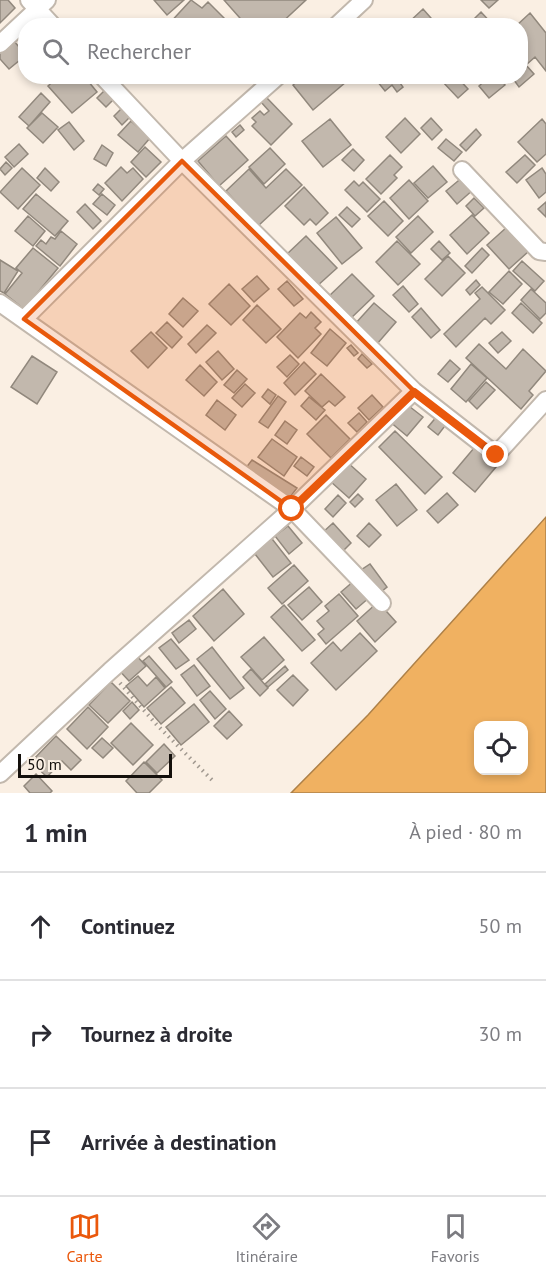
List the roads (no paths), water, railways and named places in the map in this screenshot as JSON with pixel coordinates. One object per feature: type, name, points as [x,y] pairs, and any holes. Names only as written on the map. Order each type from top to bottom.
[{"type":"street","points":[[345,18],[364,0]]},
{"type":"street","points":[[24,18],[38,3],[48,18]]},
{"type":"street","points":[[0,44],[18,25]]},
{"type":"street","points":[[110,84],[182,161],[414,392],[496,455],[546,400]]},
{"type":"street","points":[[24,319],[182,161],[269,84]]},
{"type":"street","points":[[462,170],[539,251],[546,252]]},
{"type":"street","points":[[0,303],[292,509],[381,603]]},
{"type":"street","points":[[0,774],[110,671],[292,509],[414,392]]}]
